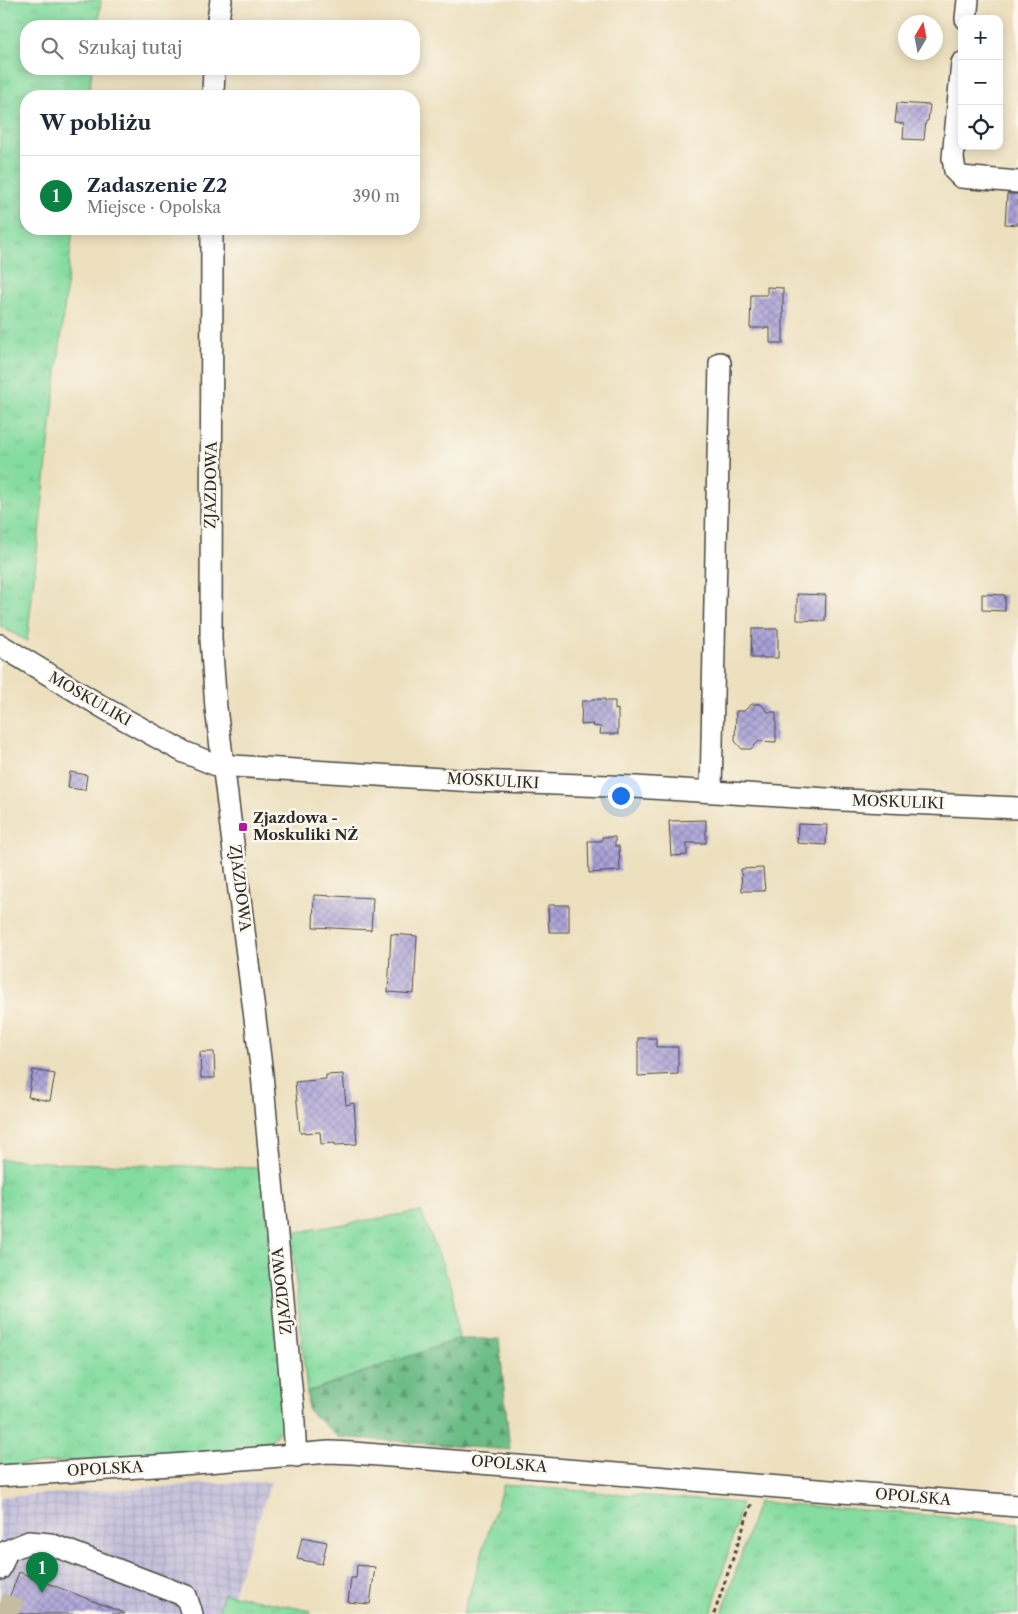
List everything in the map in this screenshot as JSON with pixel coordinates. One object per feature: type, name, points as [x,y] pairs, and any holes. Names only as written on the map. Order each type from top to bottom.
[{"type":"street","points":[[218,20],[221,0]]},
{"type":"street","points":[[966,15],[968,0]]},
{"type":"street","points":[[213,90],[214,75]]},
{"type":"street","points":[[958,105],[953,158],[955,171],[961,177],[1018,182]]},
{"type":"street","name":"ZJAZDOWA","points":[[212,235],[210,612],[216,708],[263,1082],[296,1456]]},
{"type":"street","points":[[711,791],[720,363]]},
{"type":"street","name":"MOSKULIKI","points":[[0,645],[106,709],[167,743],[216,765],[474,781],[635,787],[677,791],[711,791],[843,800],[1018,808]]},
{"type":"street","name":"OPOLSKA","points":[[0,1476],[296,1456],[329,1452],[374,1454],[1018,1506]]},
{"type":"street","points":[[0,1569],[7,1550],[29,1542],[50,1544],[186,1596],[192,1614]]},
{"type":"path","points":[[714,1614],[752,1503],[756,1484]]},
{"type":"shaded area","points":[[271,1482],[226,1614],[0,1614],[0,1497],[220,1483]]},
{"type":"green space","points":[[0,0],[101,0],[99,20],[20,20],[20,75],[91,75],[90,90],[20,90],[20,235],[72,235],[27,641],[0,626]]},
{"type":"green space","points":[[0,1159],[62,1163],[263,1168],[285,1403],[284,1425],[275,1437],[260,1448],[0,1466]]},
{"type":"green space","points":[[421,1211],[452,1288],[459,1339],[307,1392],[291,1233]]},
{"type":"green space","points":[[459,1339],[499,1339],[510,1450],[338,1437],[308,1410],[307,1392]]},
{"type":"green space","points":[[503,1485],[742,1503],[711,1614],[463,1614]]},
{"type":"green space","points":[[758,1502],[1018,1523],[1018,1614],[722,1614]]},
{"type":"green space","points":[[224,1593],[311,1611],[310,1614],[217,1614]]},
{"type":"building","points":[[897,103],[930,105],[924,140],[903,139],[904,124],[895,123]]},
{"type":"building","points":[[1007,194],[1018,194],[1018,225],[1005,224]]},
{"type":"building","points":[[767,287],[783,288],[783,343],[770,343],[770,328],[750,328],[751,295],[767,295]]},
{"type":"building","points":[[797,594],[826,595],[825,621],[797,620]]},
{"type":"building","points":[[982,594],[1005,595],[1005,611],[982,610]]},
{"type":"building","points":[[752,629],[778,629],[778,658],[751,658]]},
{"type":"building","points":[[592,699],[615,701],[615,710],[618,709],[618,734],[600,734],[601,727],[592,726],[593,724],[581,725],[582,701],[591,701]]},
{"type":"building","points":[[752,704],[761,704],[768,712],[776,712],[776,742],[759,741],[751,749],[742,749],[735,741],[736,711],[744,711]]},
{"type":"building","points":[[70,772],[87,775],[85,790],[68,788]]},
{"type":"building","points":[[706,820],[706,843],[687,843],[687,855],[671,856],[669,821]]},
{"type":"building","points":[[798,824],[827,825],[826,845],[797,843]]},
{"type":"building","points":[[602,837],[615,837],[615,846],[619,846],[620,871],[589,873],[588,841],[602,841]]},
{"type":"building","points":[[763,868],[765,891],[742,891],[741,869]]},
{"type":"building","points":[[314,895],[373,898],[371,930],[313,927]]},
{"type":"building","points":[[548,905],[569,905],[569,932],[549,932]]},
{"type":"building","points":[[391,934],[417,936],[414,994],[388,992]]},
{"type":"building","points":[[638,1038],[656,1038],[656,1047],[678,1047],[678,1074],[638,1076]]},
{"type":"building","points":[[200,1052],[214,1052],[215,1078],[201,1078]]},
{"type":"building","points":[[33,1070],[55,1074],[50,1101],[28,1097]]},
{"type":"building","points":[[343,1074],[346,1105],[354,1103],[357,1144],[321,1144],[320,1132],[300,1133],[295,1082],[326,1079],[326,1075]]},
{"type":"building","points":[[302,1537],[327,1542],[322,1564],[297,1559]]},
{"type":"building","points":[[357,1565],[375,1567],[370,1604],[348,1602],[351,1578],[356,1578]]},
{"type":"building","points":[[19,1572],[124,1613],[124,1614],[3,1614]]},
{"type":"tunnel","points":[[0,1603],[29,1614]]},
{"type":"place","name":"Zjazdowa - Moskuliki NŻ","points":[[243,827]]},
{"type":"place","name":"Zadaszenie Z2","points":[[42,1593]]}]
